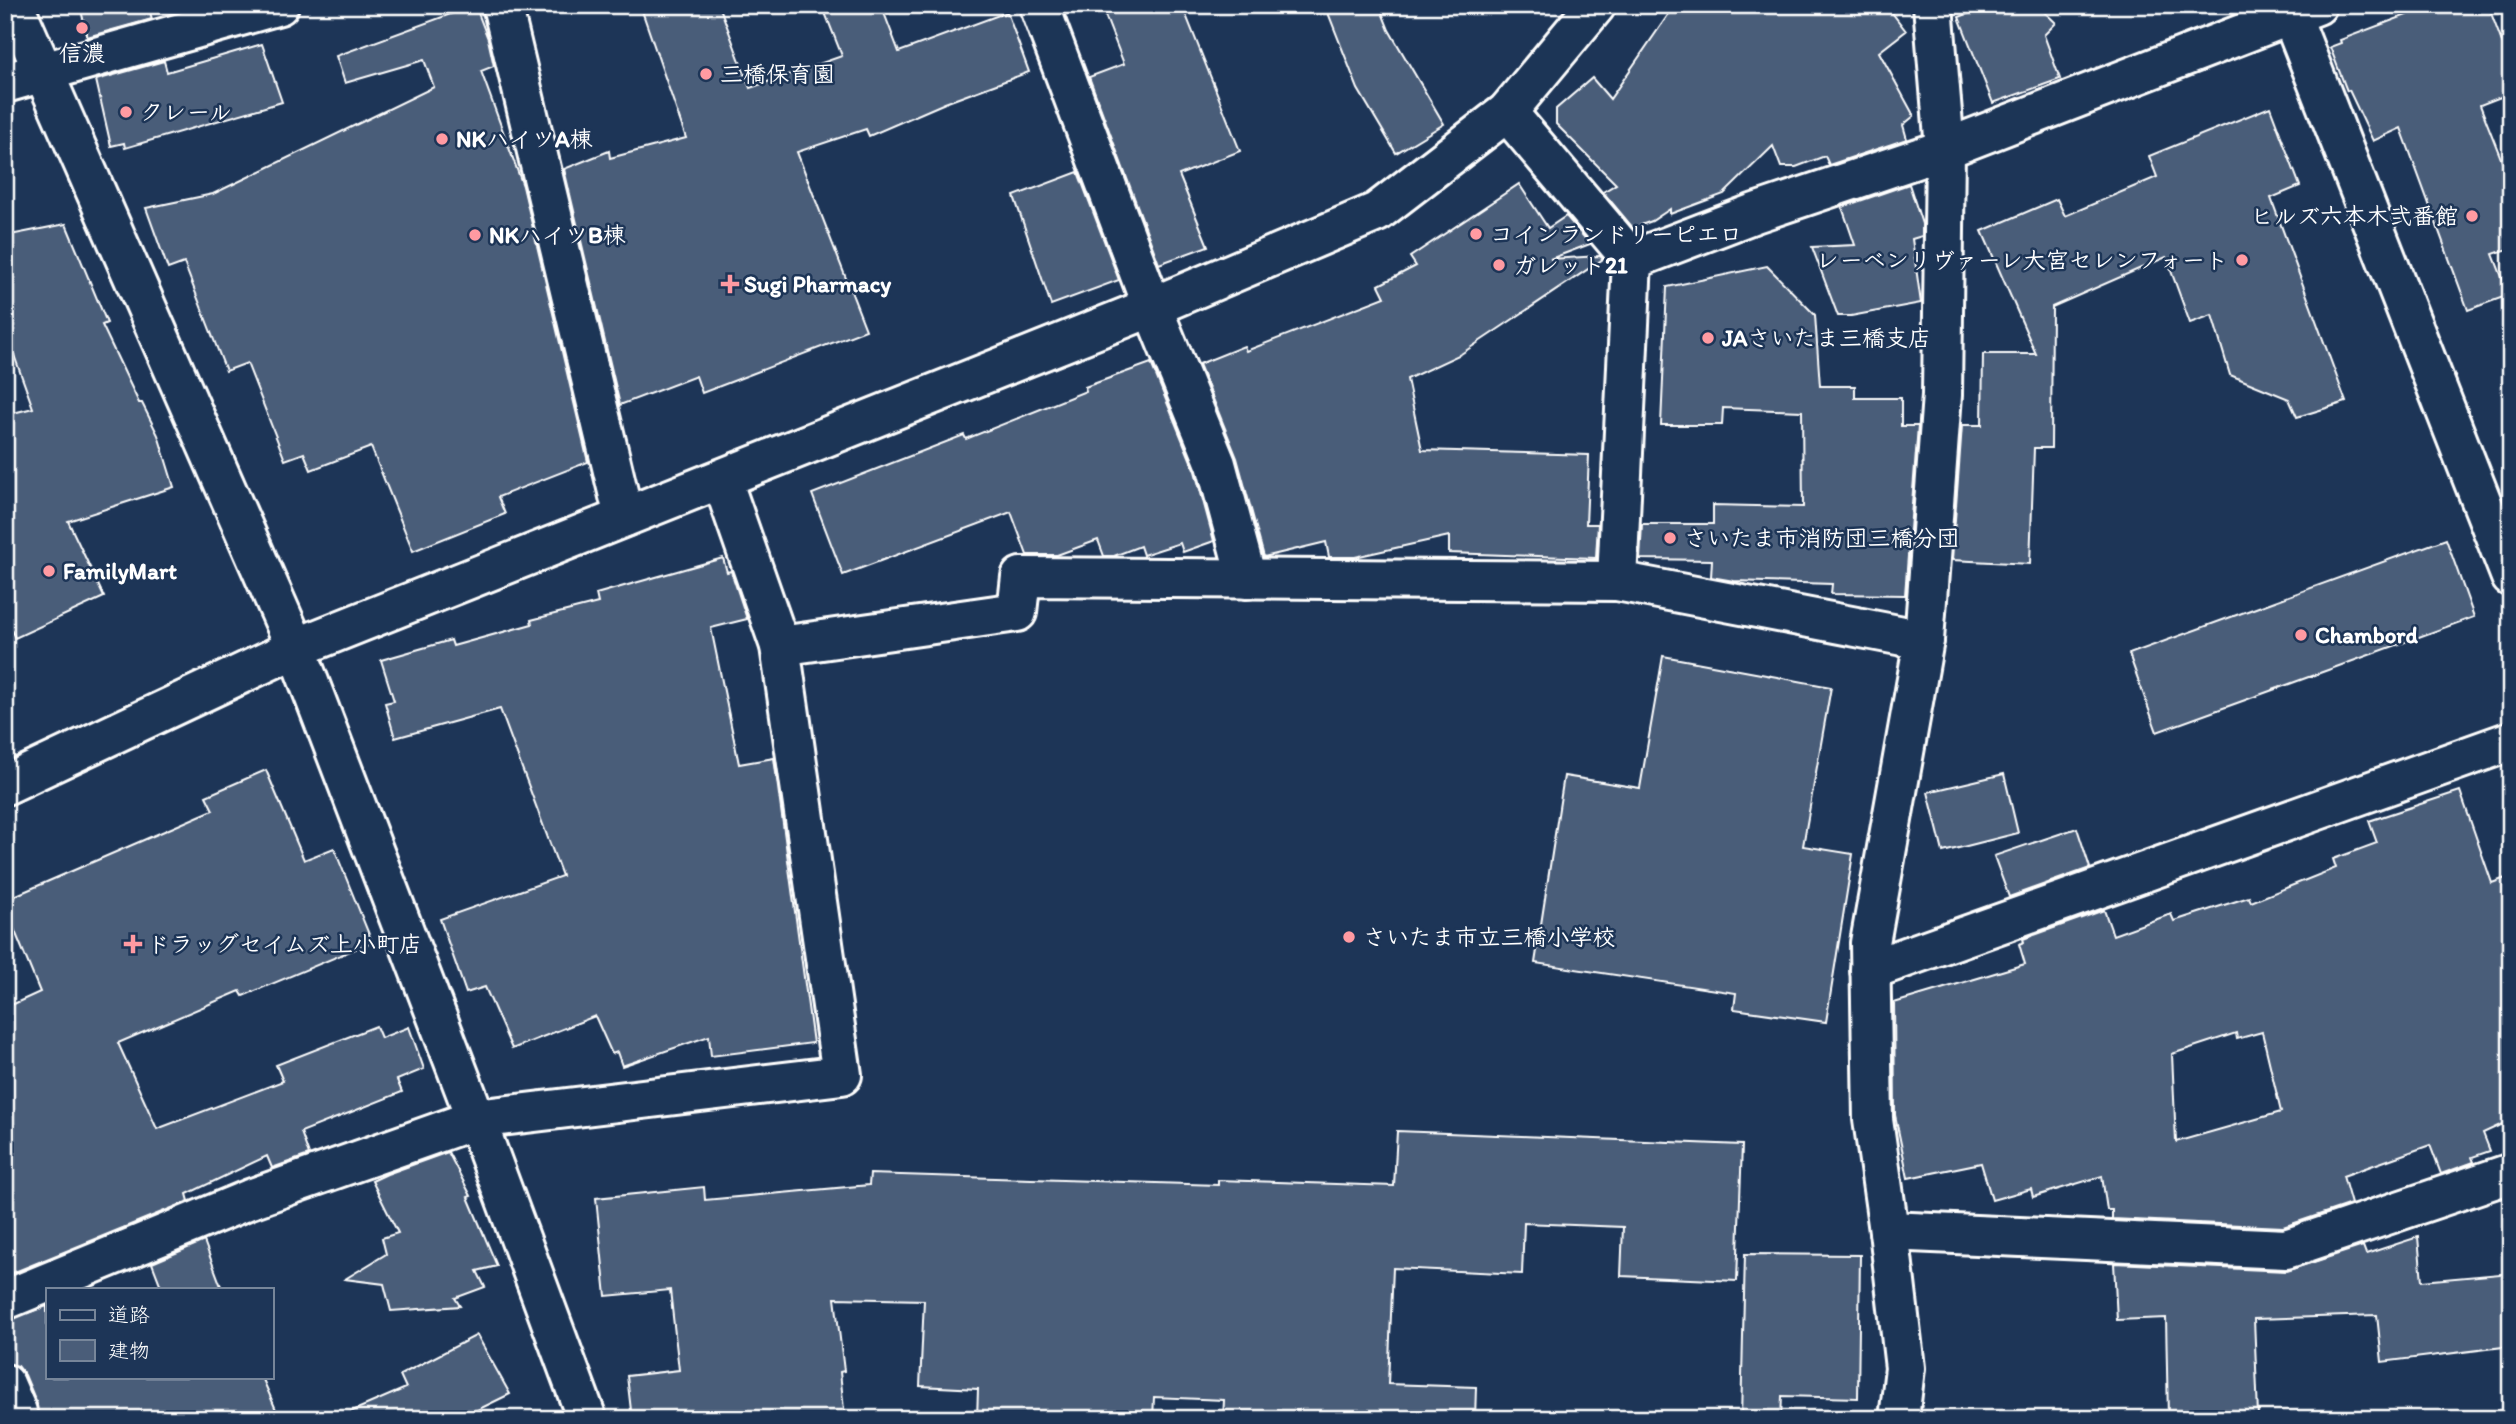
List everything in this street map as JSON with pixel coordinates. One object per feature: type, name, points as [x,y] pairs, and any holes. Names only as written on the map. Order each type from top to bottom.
[{"type":"street","points":[[14,5],[296,648],[587,1419]]},
{"type":"street","points":[[5,83],[279,5]]},
{"type":"street","points":[[502,5],[624,517]]},
{"type":"street","points":[[1038,5],[1152,307],[1216,464],[1247,579]]},
{"type":"street","points":[[5,785],[296,648],[1152,307],[1377,212],[1507,111],[1596,5]]},
{"type":"street","points":[[1899,1419],[1905,1368],[1873,1119],[1870,943],[1924,640],[1942,395],[1945,149],[1933,5]]},
{"type":"street","points":[[1632,260],[1755,213],[1945,149],[2296,8],[2504,539],[2511,578]]},
{"type":"street","points":[[1507,111],[1632,260],[1617,581]]},
{"type":"street","points":[[5,1300],[250,1199],[476,1119],[842,1075],[780,646],[722,480]]},
{"type":"street","points":[[780,646],[1017,612],[1021,577],[1617,581],[1924,640]]},
{"type":"street","points":[[1870,970],[2511,741]]},
{"type":"street","points":[[1889,1231],[2286,1249],[2511,1173]]},
{"type":"building","points":[[80,5],[148,5],[152,19],[87,37]]},
{"type":"building","points":[[475,5],[488,39],[494,66],[481,71],[523,186],[588,462],[498,497],[505,514],[413,551],[371,447],[311,470],[304,453],[285,460],[247,363],[226,371],[184,263],[168,269],[146,208],[213,194],[434,87],[424,60],[345,83],[336,56]]},
{"type":"building","points":[[640,5],[719,5],[750,88],[842,56],[822,5],[881,5],[899,52],[1007,12],[1029,72],[945,103],[869,136],[866,129],[797,152],[866,330],[702,393],[696,376],[620,405],[564,169],[609,151],[610,158],[686,138]]},
{"type":"building","points":[[1101,5],[1182,5],[1240,151],[1179,175],[1208,246],[1159,264],[1089,77],[1124,64]]},
{"type":"building","points":[[1325,5],[1379,5],[1389,30],[1444,124],[1396,153],[1358,89]]},
{"type":"building","points":[[1675,5],[1886,5],[1906,31],[1879,52],[1914,116],[1903,125],[1907,139],[1829,165],[1825,156],[1796,167],[1781,167],[1773,146],[1724,194],[1670,214],[1670,209],[1652,221],[1633,228],[1603,192],[1616,184],[1556,124],[1556,109],[1592,78],[1610,99]]},
{"type":"building","points":[[1991,5],[2037,5],[2056,23],[2044,35],[2060,79],[1993,103],[1959,17]]},
{"type":"building","points":[[2433,5],[2488,5],[2503,45],[2511,42],[2511,93],[2480,105],[2511,184],[2511,248],[2493,254],[2509,295],[2468,310],[2401,128],[2373,141],[2349,90],[2347,91],[2330,47],[2341,43],[2340,40]]},
{"type":"building","points":[[262,44],[282,102],[125,148],[124,143],[111,146],[96,80],[164,61],[167,72]]},
{"type":"building","points":[[2270,107],[2300,186],[2271,198],[2346,402],[2297,417],[2289,399],[2230,375],[2212,315],[2190,323],[2166,257],[2052,307],[2051,448],[2034,448],[2030,564],[1952,560],[1962,425],[1982,425],[1983,354],[2036,354],[1982,231],[2057,199],[2065,216],[2157,177],[2149,156]]},
{"type":"building","points":[[1078,172],[1119,280],[1051,305],[1014,196]]},
{"type":"building","points":[[1519,184],[1548,228],[1566,216],[1590,244],[1550,259],[1600,256],[1603,259],[1461,354],[1407,379],[1422,450],[1589,455],[1586,524],[1598,524],[1596,558],[1449,553],[1449,536],[1355,557],[1329,557],[1326,542],[1264,557],[1237,458],[1199,364],[1244,346],[1246,351],[1385,297],[1379,285],[1416,266],[1410,257]]},
{"type":"building","points":[[1909,184],[1922,224],[1922,236],[1912,239],[1921,303],[1838,316],[1812,247],[1855,245],[1842,207]]},
{"type":"building","points":[[66,224],[107,323],[102,325],[139,403],[142,403],[158,435],[174,487],[68,521],[104,597],[15,638],[5,616],[5,415],[33,408],[5,330],[5,236]]},
{"type":"building","points":[[1767,266],[1815,315],[1820,386],[1855,386],[1855,398],[1901,398],[1901,426],[1918,426],[1905,595],[1831,594],[1832,584],[1734,581],[1711,577],[1712,560],[1640,559],[1642,524],[1713,524],[1713,505],[1803,507],[1802,411],[1723,408],[1722,425],[1661,425],[1667,287]]},
{"type":"building","points":[[1151,363],[1195,471],[1214,541],[1183,552],[1180,543],[1143,555],[1140,546],[1114,556],[1104,556],[1098,540],[1057,555],[1027,555],[1011,512],[843,575],[812,494],[964,435],[966,439],[1086,391],[1085,387]]},
{"type":"building","name":"Chambord","points":[[2446,539],[2474,617],[2157,732],[2129,654]]},
{"type":"building","points":[[723,558],[727,572],[731,571],[747,619],[711,628],[739,764],[774,758],[813,1043],[711,1056],[709,1036],[622,1066],[617,1052],[612,1054],[595,1016],[512,1049],[485,987],[466,993],[440,919],[562,876],[500,709],[395,738],[385,703],[394,701],[381,660],[451,640],[453,646],[532,624],[531,620],[598,603],[596,594]]},
{"type":"building","points":[[1663,656],[1831,687],[1803,846],[1853,854],[1826,1022],[1734,1009],[1736,993],[1535,963],[1564,776],[1640,788]]},
{"type":"building","points":[[266,770],[304,860],[334,848],[372,942],[243,996],[240,991],[118,1043],[157,1129],[283,1081],[276,1065],[376,1026],[381,1038],[409,1027],[424,1069],[397,1080],[402,1092],[301,1132],[309,1155],[272,1168],[267,1156],[187,1194],[189,1201],[5,1276],[5,1008],[40,992],[5,907],[5,900],[213,810],[206,796]]},
{"type":"building","points":[[2004,774],[2018,833],[1943,852],[1928,792]]},
{"type":"building","points":[[2460,791],[2492,883],[2511,876],[2511,1120],[2483,1133],[2490,1151],[2472,1157],[2474,1162],[2441,1174],[2430,1145],[2343,1176],[2351,1204],[2283,1227],[2112,1219],[2112,1210],[2107,1210],[2102,1176],[2033,1197],[2031,1189],[1992,1200],[1981,1163],[1908,1178],[1895,1115],[1894,1003],[2025,964],[2019,944],[2024,942],[2023,939],[2104,910],[2113,935],[2171,914],[2174,921],[2249,897],[2251,902],[2336,868],[2333,859],[2377,843],[2369,821]],"holes":[[[2262,1032],[2281,1112],[2176,1142],[2172,1054],[2236,1033],[2237,1039]]]},
{"type":"building","points":[[2077,828],[2090,868],[2009,897],[1994,856]]},
{"type":"building","points":[[1397,1131],[1742,1145],[1737,1281],[1621,1276],[1623,1227],[1524,1223],[1522,1274],[1393,1268],[1388,1384],[1476,1387],[1475,1419],[1223,1419],[1224,1400],[1154,1397],[1153,1419],[977,1419],[978,1389],[920,1386],[924,1300],[835,1298],[844,1371],[840,1372],[845,1419],[632,1419],[627,1376],[679,1370],[670,1290],[606,1296],[596,1198],[704,1187],[705,1200],[869,1185],[870,1174],[1218,1185],[1218,1180],[1394,1186]]},
{"type":"building","points":[[448,1152],[471,1196],[468,1197],[497,1266],[477,1271],[485,1287],[455,1298],[460,1306],[391,1311],[384,1284],[345,1279],[386,1254],[382,1238],[398,1233],[372,1181]]},
{"type":"building","points":[[2418,1237],[2422,1281],[2511,1273],[2511,1346],[2382,1362],[2377,1315],[2254,1319],[2258,1415],[2240,1416],[2240,1419],[2168,1419],[2166,1318],[2117,1320],[2114,1263],[2286,1271],[2363,1246],[2366,1254]]},
{"type":"building","points":[[204,1241],[222,1288],[162,1288],[152,1263]]},
{"type":"building","points":[[1745,1254],[1860,1255],[1858,1398],[1782,1396],[1781,1419],[1741,1419]]},
{"type":"building","points":[[46,1306],[46,1378],[262,1378],[280,1419],[37,1419],[37,1404],[25,1375],[18,1366],[5,1363],[5,1321]]},
{"type":"building","points":[[477,1335],[510,1394],[459,1419],[334,1419],[406,1388],[400,1375]]},
{"type":"place","name":"信濃","points":[[82,28]]},
{"type":"place","name":"三橋保育園","points":[[706,74]]},
{"type":"place","name":"クレール","points":[[126,112]]},
{"type":"place","name":"NKハイツA棟","points":[[442,139]]},
{"type":"place","name":"ヒルズ六本木弐番館","points":[[2472,216]]},
{"type":"place","name":"コインランドリーピエロ","points":[[1476,234]]},
{"type":"place","name":"NKハイツB棟","points":[[475,235]]},
{"type":"place","name":"レーベンリヴァーレ大宮セレンフォート","points":[[2242,260]]},
{"type":"place","name":"ガレット21","points":[[1499,265]]},
{"type":"place","name":"Sugi Pharmacy","points":[[730,284]]},
{"type":"place","name":"JAさいたま三橋支店","points":[[1708,338]]},
{"type":"place","name":"さいたま市消防団三橋分団","points":[[1670,538]]},
{"type":"place","name":"FamilyMart","points":[[49,571]]},
{"type":"place","name":"Chambord","points":[[2301,635]]},
{"type":"place","name":"さいたま市立三橋小学校","points":[[1349,937]]},
{"type":"place","name":"ドラッグセイムズ上小町店","points":[[133,944]]}]
